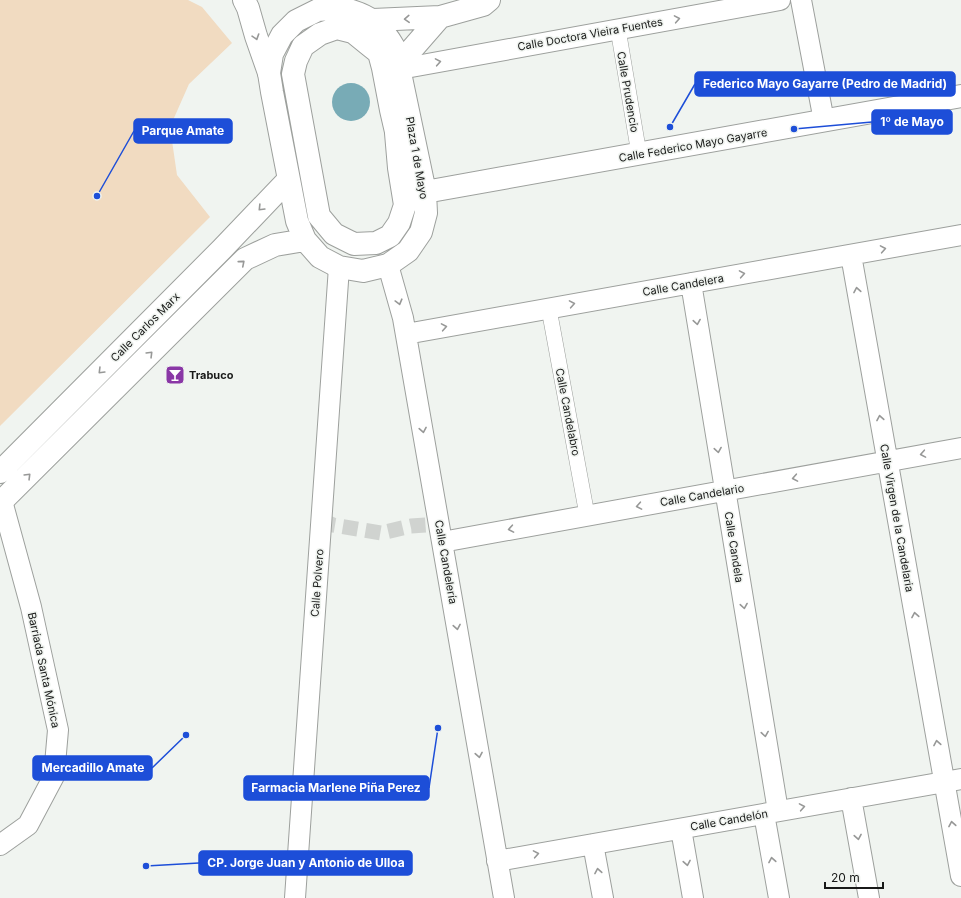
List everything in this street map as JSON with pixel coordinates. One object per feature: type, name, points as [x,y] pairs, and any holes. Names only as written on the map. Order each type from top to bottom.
[{"type":"main road","points":[[244,0],[270,73]]},
{"type":"main road","points":[[373,20],[440,17],[483,5],[489,0]]},
{"type":"main road","name":"Plaza 1 de Mayo","points":[[334,4],[358,12],[373,20],[386,33],[395,48],[424,186],[426,213],[421,232],[408,251],[388,265],[364,271],[339,267],[320,257],[305,240],[297,221],[288,180],[270,73],[272,54],[282,35],[296,21],[334,4]]},
{"type":"main road","points":[[400,66],[440,17]]},
{"type":"main road","points":[[396,133],[399,168],[405,205],[399,224],[390,236],[376,243],[354,244],[334,234],[319,216],[293,74],[296,61],[303,46],[320,34],[337,28],[353,32],[378,53],[383,68],[400,149],[407,164],[424,186]]},
{"type":"main road","name":"Calle Federico Mayo Gayarre","points":[[424,186],[639,154],[961,96]]},
{"type":"main road","name":"Calle Carlos Marx","points":[[0,472],[288,180]]},
{"type":"main road","name":"Calle Carlos Marx","points":[[1,502],[245,260],[275,245],[305,240]]},
{"type":"street","name":"Calle Doctora Vieira Fuentes","points":[[400,66],[618,30],[780,0]]},
{"type":"street","points":[[801,0],[824,121]]},
{"type":"street","name":"Calle Prudencio","points":[[618,30],[639,154]]},
{"type":"street","name":"Calle Candelera","points":[[406,334],[961,235]]},
{"type":"street","name":"Calle Virgen de la Candelaria","points":[[851,255],[887,461],[952,780],[961,876]]},
{"type":"street","name":"Calle Candelería","points":[[388,265],[406,334],[504,898]]},
{"type":"street","name":"Calle Polvero","points":[[295,898],[339,267]]},
{"type":"street","name":"Calle Candela","points":[[691,283],[725,490],[771,812],[779,898]]},
{"type":"street","name":"Calle Candelabro","points":[[549,309],[587,516]]},
{"type":"street","name":"Calle Candelario","points":[[442,542],[961,448]]},
{"type":"street","name":"Barriada Santa Mónica","points":[[0,845],[28,825],[54,776],[58,730],[31,607],[1,502]]},
{"type":"street","name":"Calle Candelón","points":[[497,861],[952,780]]},
{"type":"street","points":[[851,798],[869,898]]},
{"type":"street","points":[[681,829],[693,898]]},
{"type":"street","points":[[593,844],[603,898]]},
{"type":"shaded area","points":[[0,0],[188,0],[202,7],[232,43],[189,84],[170,127],[177,175],[210,217],[0,426]]},
{"type":"water","points":[[351,83],[364,89],[370,102],[364,115],[351,121],[338,115],[332,102],[338,89]]},
{"type":"tunnel","points":[[321,520],[333,525],[381,533],[411,526],[439,524]]},
{"type":"place","name":"Federico Mayo Gayarre (Pedro de Madrid)","points":[[670,127]]},
{"type":"place","name":"1º de Mayo","points":[[794,129]]},
{"type":"place","name":"Parque Amate","points":[[97,196]]},
{"type":"place","name":"Trabuco","points":[[175,375]]},
{"type":"place","name":"Farmacia Marlene Piña Perez","points":[[438,728]]},
{"type":"place","name":"Mercadillo Amate","points":[[186,735]]},
{"type":"place","name":"CP. Jorge Juan y Antonio de Ulloa","points":[[146,866]]}]
